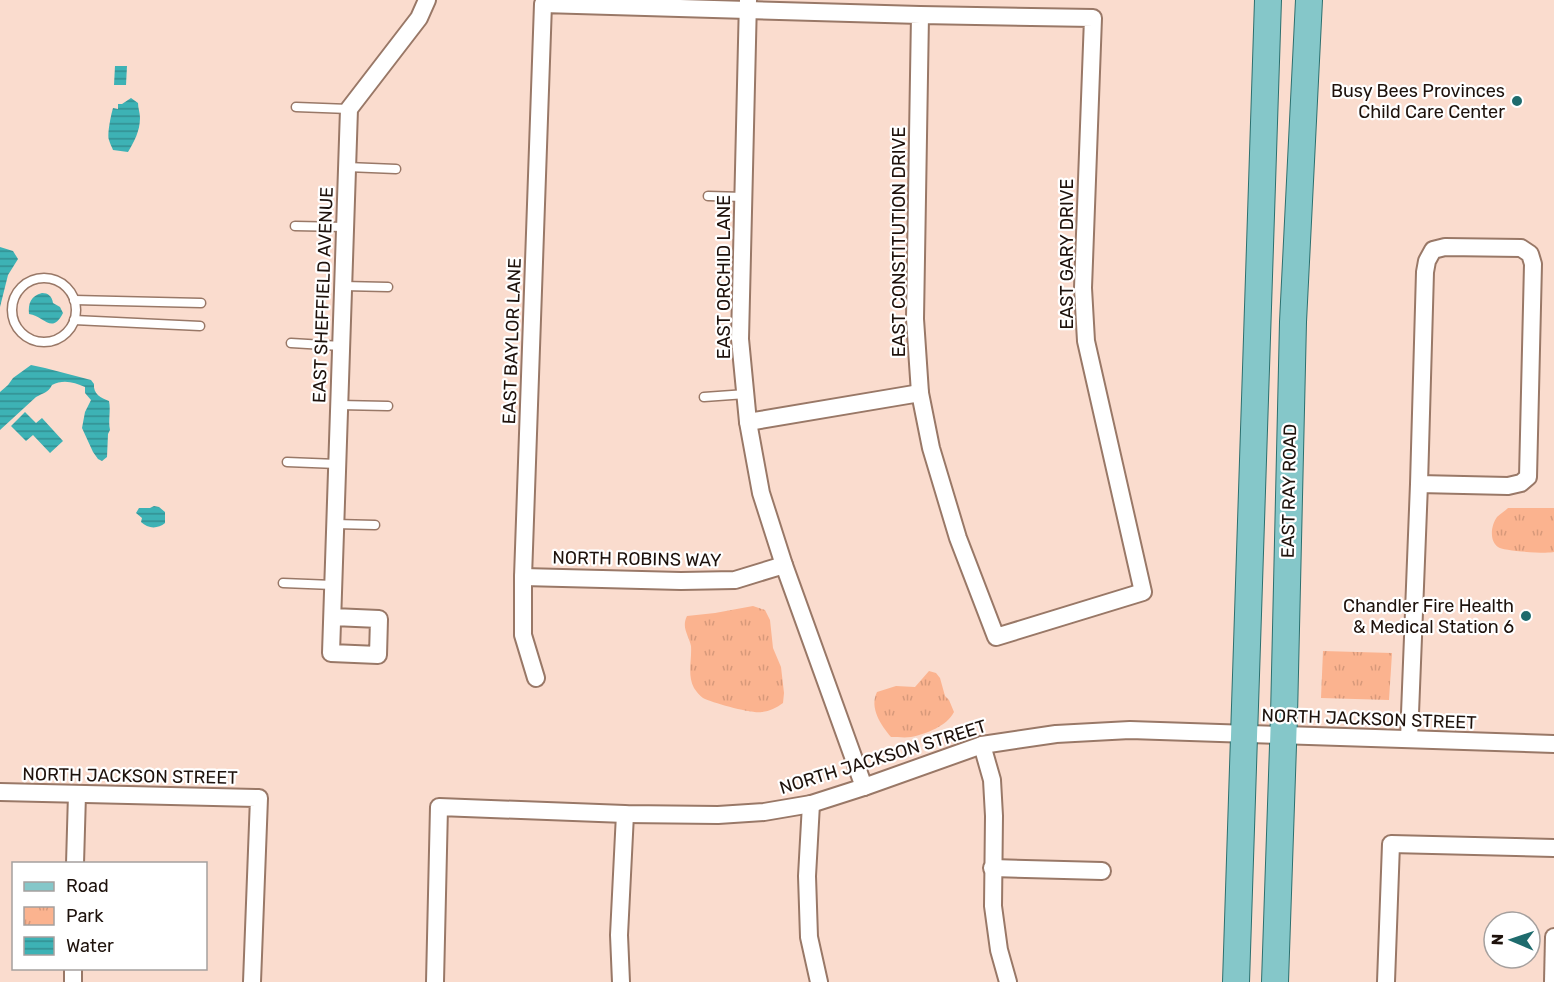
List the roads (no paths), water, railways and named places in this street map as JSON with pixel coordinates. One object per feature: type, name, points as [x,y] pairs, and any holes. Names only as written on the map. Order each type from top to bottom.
[{"type":"main road","name":"EAST RAY ROAD","points":[[1236,982],[1268,0]]},
{"type":"main road","name":"EAST RAY ROAD","points":[[1275,982],[1293,321],[1310,0]]},
{"type":"street","points":[[349,109],[419,18],[427,0]]},
{"type":"street","name":"EAST BAYLOR LANE","points":[[536,678],[523,635],[523,577],[543,4],[748,5]]},
{"type":"street","points":[[748,5],[920,15]]},
{"type":"street","name":"EAST ORCHID LANE","points":[[748,5],[740,339],[748,422],[761,493],[784,565],[864,787]]},
{"type":"street","name":"EAST GARY DRIVE","points":[[920,15],[1093,18],[1083,288],[1086,341],[1143,592],[996,637]]},
{"type":"street","name":"EAST CONSTITUTION DRIVE","points":[[920,15],[915,319],[920,393],[931,448],[958,538],[996,637]]},
{"type":"street","name":"EAST SHEFFIELD AVENUE","points":[[333,617],[349,109]]},
{"type":"street","points":[[1409,740],[1427,261],[1433,250],[1445,247],[1521,248],[1530,254],[1533,264],[1528,477],[1521,483],[1508,486],[1419,484]]},
{"type":"street","points":[[748,422],[920,393]]},
{"type":"street","name":"NORTH ROBINS WAY","points":[[523,577],[735,580],[784,565]]},
{"type":"street","name":"NORTH JACKSON STREET","points":[[435,982],[439,807],[625,814],[718,815],[764,812],[811,804],[982,745],[1056,734],[1130,730],[1554,744]]},
{"type":"street","points":[[982,745],[992,780],[993,906],[999,950],[1008,982]]},
{"type":"street","name":"NORTH JACKSON STREET","points":[[0,792],[259,798],[252,982]]},
{"type":"street","points":[[75,862],[77,794]]},
{"type":"street","points":[[811,804],[807,876],[809,937],[819,982]]},
{"type":"street","points":[[621,982],[619,935],[625,814]]},
{"type":"street","points":[[1386,982],[1391,844],[1554,848]]},
{"type":"street","points":[[992,868],[1102,871]]},
{"type":"street","points":[[1553,982],[1554,937]]},
{"type":"lane","points":[[296,107],[349,109]]},
{"type":"lane","points":[[347,167],[396,169]]},
{"type":"lane","points":[[708,196],[744,197]]},
{"type":"lane","points":[[295,226],[345,227]]},
{"type":"lane","points":[[46,279],[63,285],[74,300],[74,320],[71,327],[58,339],[50,342],[31,340],[17,328],[13,318],[12,308],[19,290],[36,280],[46,279]]},
{"type":"lane","points":[[343,286],[388,287]]},
{"type":"lane","points":[[74,300],[201,303]]},
{"type":"lane","points":[[74,320],[200,326]]},
{"type":"lane","points":[[291,344],[341,346]]},
{"type":"lane","points":[[704,397],[746,394]]},
{"type":"lane","points":[[339,405],[388,406]]},
{"type":"lane","points":[[287,462],[337,464]]},
{"type":"lane","points":[[336,524],[375,525]]},
{"type":"lane","points":[[283,583],[333,585]]},
{"type":"water","points":[[115,66],[127,66],[126,85],[114,85]]},
{"type":"water","points":[[131,98],[138,103],[140,123],[138,132],[128,152],[113,150],[108,133],[113,108],[118,109],[118,104]]},
{"type":"water","points":[[0,247],[13,251],[18,259],[8,275],[0,307]]},
{"type":"water","points":[[42,293],[49,295],[63,313],[55,323],[51,324],[29,314],[31,300]]},
{"type":"water","points":[[31,365],[91,380],[96,393],[109,401],[110,430],[107,457],[102,461],[93,452],[82,428],[85,412],[91,400],[85,393],[85,387],[77,384],[64,382],[52,385],[0,430],[0,392],[13,378]]},
{"type":"water","points":[[25,412],[36,423],[42,418],[63,441],[50,453],[33,435],[26,441],[11,426]]},
{"type":"water","points":[[154,506],[165,512],[165,523],[153,527],[147,526],[141,522],[142,518],[136,513],[139,508]]},
{"type":"place","name":"Busy Bees Provinces Child Care Center","points":[[1517,101]]},
{"type":"place","name":"Chandler Fire Health & Medical Station 6","points":[[1526,616]]}]
